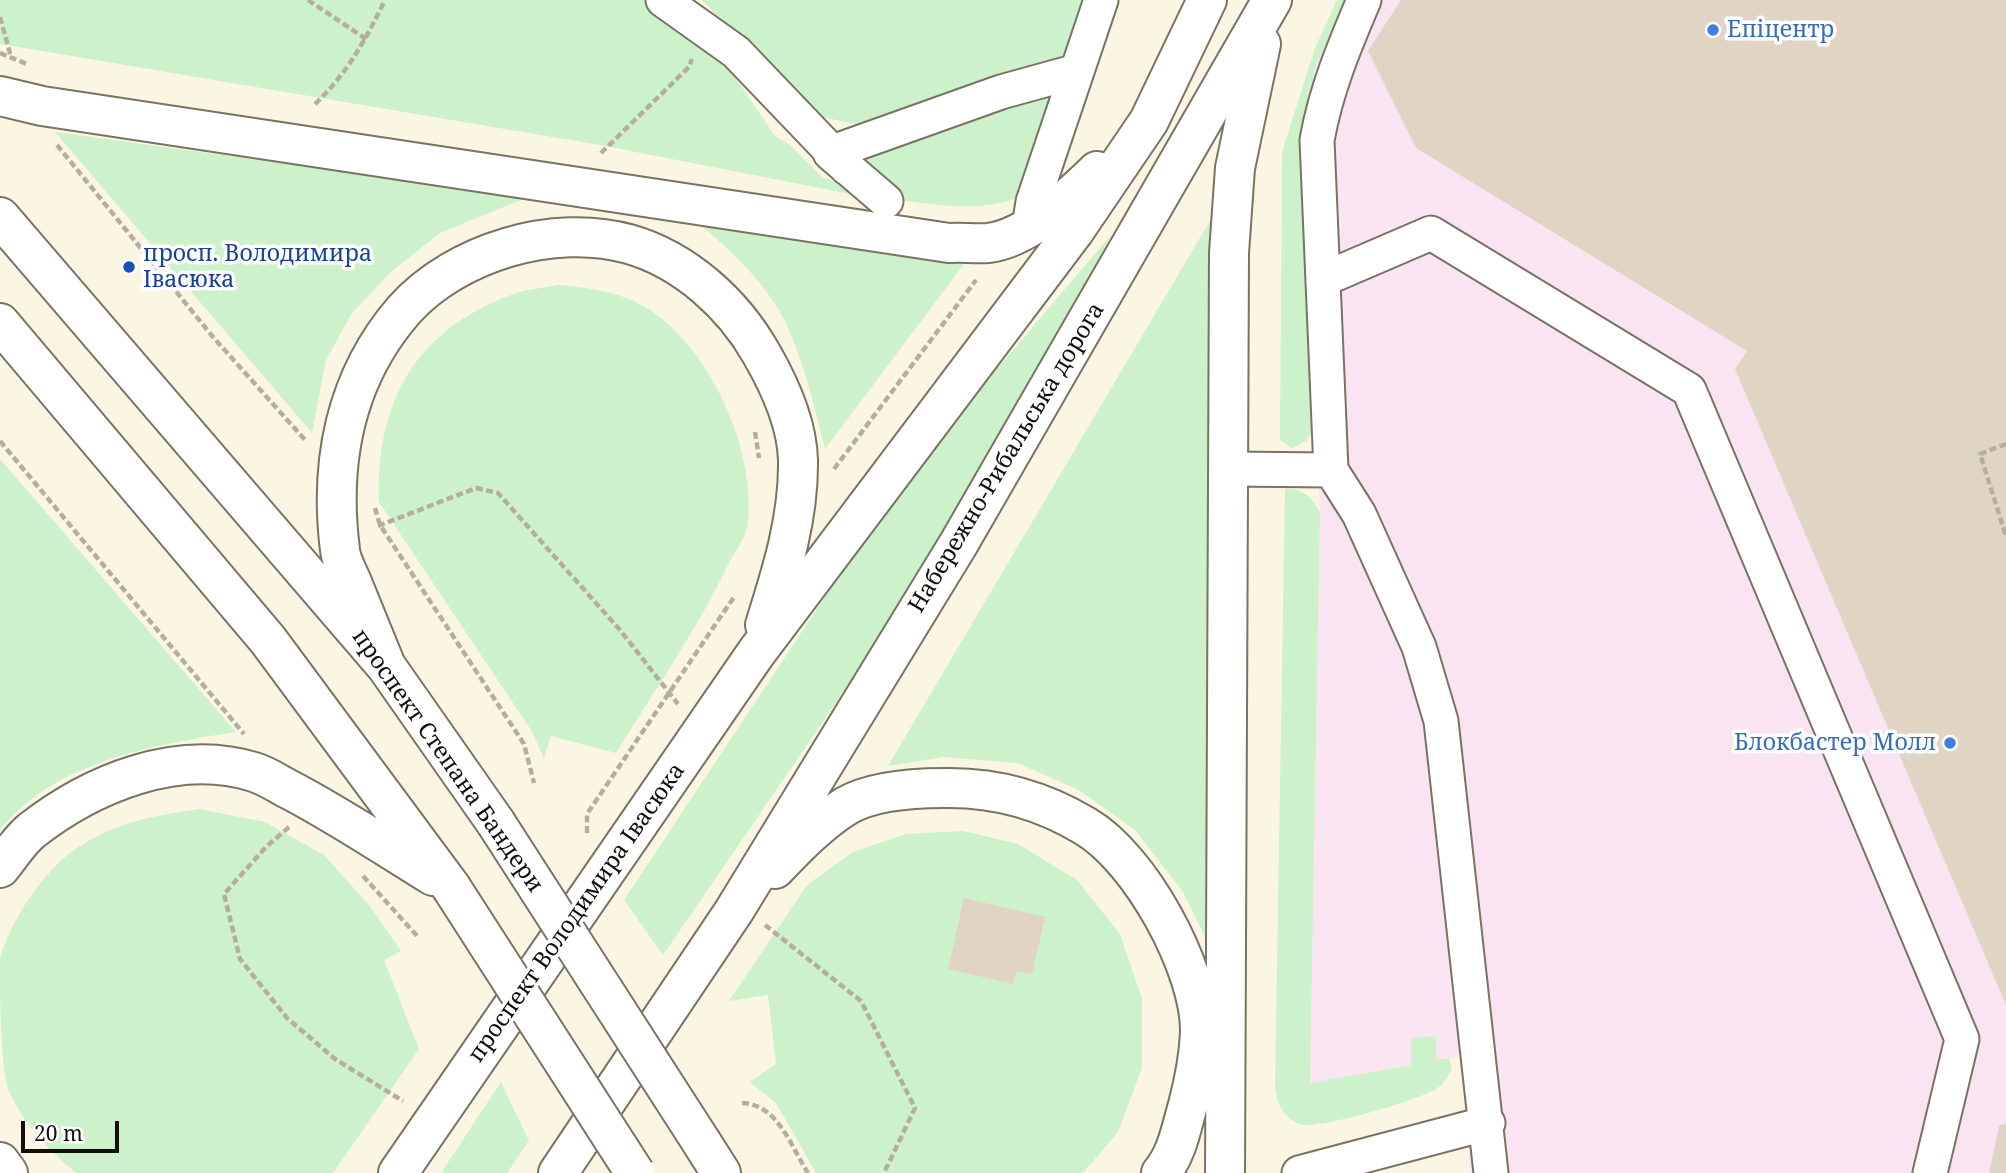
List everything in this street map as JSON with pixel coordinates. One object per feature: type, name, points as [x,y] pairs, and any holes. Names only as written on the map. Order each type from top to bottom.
[{"type":"main road","points":[[756,653],[1075,230],[1149,121],[1207,0]]},
{"type":"main road","points":[[1225,1173],[1229,253],[1235,168],[1270,5]]},
{"type":"main road","name":"Набережно-Рибальська дорога","points":[[750,918],[959,543],[1270,5]]},
{"type":"main road","points":[[7,80],[42,106],[949,243],[988,243],[1029,227],[1065,202],[1149,121]]},
{"type":"main road","name":"проспект Степана Бандери","points":[[0,218],[386,666],[496,822],[712,1158]]},
{"type":"main road","points":[[386,666],[340,553],[337,455],[347,411],[365,368],[404,310],[446,272],[492,251],[528,242],[587,238],[630,244],[677,266],[716,294],[749,331],[779,385],[795,438],[797,473],[786,558],[756,653]]},
{"type":"main road","points":[[0,323],[268,640],[451,887],[635,1173]]},
{"type":"main road","name":"проспект Володимира Івасюка","points":[[398,1173],[756,653]]},
{"type":"main road","points":[[0,868],[29,833],[64,808],[110,784],[159,768],[200,765],[249,771],[320,806],[451,887]]},
{"type":"main road","points":[[558,1173],[750,918],[793,850],[847,806],[880,796],[926,788],[981,787],[1037,803],[1087,827],[1129,862],[1164,916],[1189,974],[1200,1030],[1193,1086],[1172,1159],[1161,1173]]},
{"type":"main road","points":[[0,1162],[8,1173]]},
{"type":"lane","points":[[663,0],[736,52],[830,153],[886,201]]},
{"type":"lane","points":[[1029,227],[1032,202],[1101,0]]},
{"type":"lane","points":[[1364,0],[1334,69],[1317,140],[1331,470],[1359,513],[1419,648],[1441,721],[1488,1123],[1491,1173]]},
{"type":"lane","points":[[830,153],[1001,92],[1077,71]]},
{"type":"lane","points":[[1324,279],[1430,233],[1689,390],[1962,1039],[1930,1173]]},
{"type":"lane","points":[[1228,469],[1331,470]]},
{"type":"lane","points":[[1299,1173],[1488,1123]]},
{"type":"path","points":[[308,0],[366,39]]},
{"type":"path","points":[[315,104],[338,82],[366,39],[385,0]]},
{"type":"path","points":[[0,17],[11,57],[7,80]]},
{"type":"path","points":[[601,153],[689,67],[704,30]]},
{"type":"path","points":[[0,53],[33,69],[47,89],[42,106],[45,130],[213,337],[310,446],[337,455]]},
{"type":"path","points":[[754,429],[762,475],[833,470],[987,264],[988,243]]},
{"type":"path","points":[[0,441],[254,747],[249,771]]},
{"type":"path","points":[[2006,444],[1980,454],[2006,536]]},
{"type":"path","points":[[373,530],[476,488],[498,493],[620,630],[678,704]]},
{"type":"path","points":[[372,497],[380,525],[524,744],[534,783]]},
{"type":"path","points":[[587,836],[587,814],[741,586]]},
{"type":"path","points":[[279,820],[292,825]]},
{"type":"path","points":[[298,820],[266,847],[224,894],[240,959],[287,1018],[335,1059],[403,1101]]},
{"type":"path","points":[[355,867],[419,938]]},
{"type":"path","points":[[750,918],[861,1001],[915,1108],[884,1173]]},
{"type":"path","points":[[742,1103],[754,1103],[771,1113],[808,1173]]},
{"type":"shaded area","points":[[1346,0],[2006,0],[2006,1173],[1470,1173],[1463,1055],[1310,1083],[1320,512],[1303,138],[1315,68]]},
{"type":"green space","points":[[0,0],[644,0],[724,61],[775,136],[791,146],[822,177],[886,201],[600,145],[0,44]]},
{"type":"green space","points":[[702,0],[1091,0],[1076,47],[1047,65],[870,127],[812,115]]},
{"type":"green space","points":[[1337,0],[1346,0],[1315,68],[1303,138],[1316,426],[1306,441],[1292,448],[1280,440],[1282,152],[1315,48]]},
{"type":"green space","points":[[1036,93],[1059,94],[1024,195],[1008,201],[976,206],[893,199],[862,161],[874,148]]},
{"type":"green space","points":[[55,132],[528,197],[440,233],[392,271],[352,313],[326,360],[312,433]]},
{"type":"green space","points":[[1217,209],[1219,965],[1183,892],[1135,830],[1079,790],[1017,763],[944,757],[888,766]]},
{"type":"green space","points":[[692,218],[967,260],[825,449],[798,352],[785,321],[756,278]]},
{"type":"green space","points":[[1112,234],[1009,424],[914,589],[663,955],[624,900],[854,553],[973,397]]},
{"type":"green space","points":[[559,285],[603,291],[635,302],[668,324],[689,346],[724,402],[736,432],[744,463],[748,523],[704,610],[616,753],[551,736],[544,758],[531,730],[379,502],[380,466],[385,433],[394,402],[408,375],[426,350],[449,329],[477,310],[516,293]]},
{"type":"green space","points":[[0,459],[236,732],[140,751],[77,772],[49,787],[23,807],[0,830]]},
{"type":"green space","points":[[1285,489],[1306,494],[1320,512],[1310,1083],[1411,1065],[1411,1038],[1436,1036],[1436,1060],[1449,1058],[1452,1070],[1439,1087],[1413,1099],[1346,1119],[1309,1125],[1299,1124],[1284,1113],[1275,1086]]},
{"type":"green space","points":[[199,809],[265,822],[324,855],[369,905],[401,951],[384,960],[419,1049],[333,1173],[76,1173],[38,1136],[9,1091],[2,1046],[0,959],[11,930],[29,899],[62,860],[89,840],[134,822]]},
{"type":"green space","points":[[963,831],[1018,844],[1077,880],[1120,934],[1142,999],[1142,1068],[1118,1132],[1083,1173],[816,1173],[776,1103],[750,1082],[776,1064],[768,995],[729,1001],[807,885],[853,852],[906,834]]},
{"type":"green space","points":[[501,1082],[529,1141],[507,1173],[441,1173]]},
{"type":"building","name":"Блокбастер Молл","points":[[1401,0],[2006,0],[2006,1005],[1735,369],[1747,351],[1416,148],[1368,51]]},
{"type":"building","points":[[964,898],[1045,917],[1032,974],[1016,971],[1013,984],[948,969]]},
{"type":"building","points":[[2006,1123],[2006,1173],[1989,1173],[1999,1126]]},
{"type":"place","name":"Епіцентр","points":[[1713,30]]},
{"type":"place","name":"просп. Володимира Івасюка","points":[[129,267]]},
{"type":"place","name":"Блокбастер Молл","points":[[1950,743]]}]
